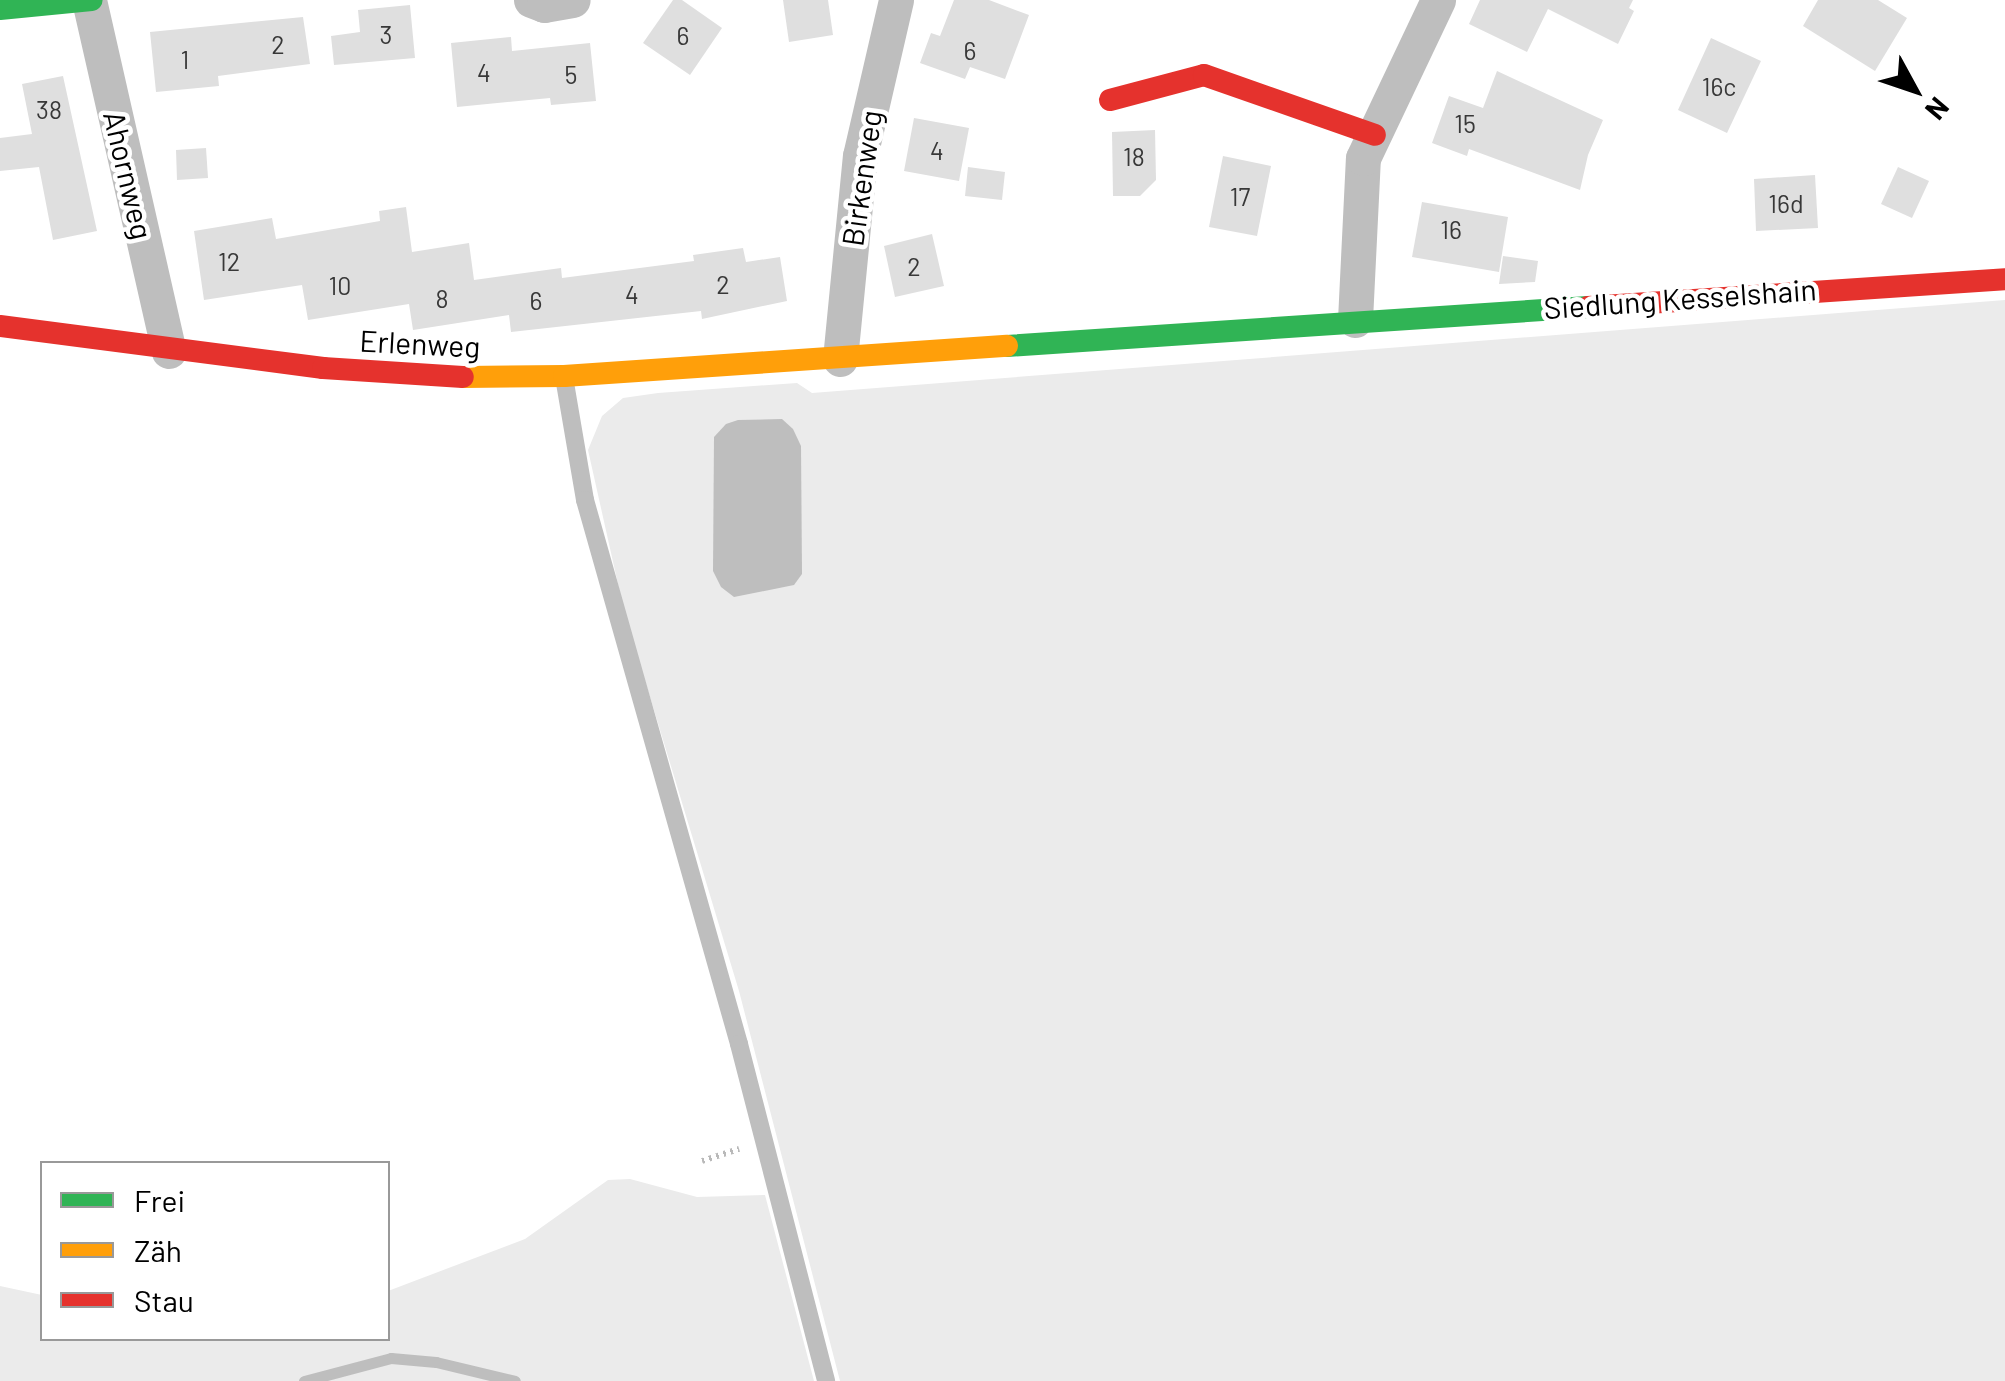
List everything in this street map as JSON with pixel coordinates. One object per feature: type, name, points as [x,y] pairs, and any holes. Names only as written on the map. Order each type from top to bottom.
[{"type":"street","points":[[0,8],[90,0]]},
{"type":"street","name":"Ahornweg","points":[[90,0],[169,350]]},
{"type":"street","points":[[530,0],[544,5],[572,0]]},
{"type":"street","name":"Birkenweg","points":[[840,358],[860,156],[896,0]]},
{"type":"street","points":[[1355,320],[1363,158],[1438,0]]},
{"type":"street","points":[[1110,100],[1204,75],[1374,135]]},
{"type":"street","name":"Siedlung Kesselshain","points":[[840,358],[1355,320],[2005,279]]},
{"type":"street","name":"Erlenweg","points":[[0,326],[169,350],[443,377],[564,376],[840,358]]},
{"type":"lane","points":[[564,376],[585,500],[764,1141],[826,1381]]},
{"type":"path","points":[[702,1161],[764,1141]]},
{"type":"shaded area","points":[[2005,300],[2005,1381],[840,1381],[739,991],[624,611],[588,450],[602,416],[623,398],[658,393],[797,383],[812,393]]},
{"type":"shaded area","points":[[782,419],[793,429],[801,446],[802,574],[794,585],[734,597],[721,587],[713,571],[714,437],[726,424],[738,420]]},
{"type":"shaded area","points":[[630,1179],[697,1197],[765,1195],[814,1381],[0,1381],[0,1286],[40,1295],[40,1341],[390,1341],[390,1290],[525,1239],[608,1180]]},
{"type":"building","points":[[673,0],[682,0],[722,28],[690,75],[643,43]]},
{"type":"building","points":[[783,0],[828,0],[833,35],[789,42]]},
{"type":"building","points":[[954,0],[989,0],[1029,15],[1005,79],[970,67],[965,79],[920,63],[931,33],[940,36]]},
{"type":"building","points":[[1480,0],[1633,0],[1629,8],[1634,11],[1618,44],[1548,9],[1527,52],[1469,24]]},
{"type":"building","points":[[1818,0],[1878,0],[1907,18],[1875,71],[1803,26]]},
{"type":"building","points":[[410,5],[415,58],[334,65],[331,36],[360,32],[358,10]]},
{"type":"building","points":[[303,17],[310,64],[218,76],[219,86],[156,92],[150,32]]},
{"type":"building","points":[[511,37],[512,51],[590,43],[596,101],[551,105],[550,98],[457,107],[451,43]]},
{"type":"building","points":[[1711,38],[1761,61],[1727,133],[1678,110]]},
{"type":"building","points":[[1497,71],[1603,120],[1588,155],[1580,190],[1469,149],[1467,156],[1432,143],[1449,96],[1483,108]]},
{"type":"building","points":[[63,76],[97,231],[53,240],[39,167],[0,171],[0,138],[32,134],[22,84]]},
{"type":"building","points":[[914,118],[969,128],[959,181],[904,171]]},
{"type":"building","points":[[1155,130],[1156,180],[1140,196],[1113,196],[1112,132]]},
{"type":"building","points":[[206,148],[208,178],[177,180],[176,150]]},
{"type":"building","points":[[1223,156],[1271,166],[1257,236],[1209,227]]},
{"type":"building","points":[[968,167],[1005,172],[1002,200],[965,196]]},
{"type":"building","points":[[1898,167],[1929,181],[1912,218],[1881,204]]},
{"type":"building","points":[[1815,175],[1818,228],[1756,231],[1754,179]]},
{"type":"building","points":[[1422,202],[1508,217],[1499,272],[1412,257]]},
{"type":"building","points":[[406,207],[412,252],[469,243],[474,280],[561,268],[562,278],[694,261],[693,255],[743,248],[746,262],[780,257],[787,301],[702,319],[701,311],[511,332],[509,315],[413,330],[409,304],[308,320],[302,285],[204,300],[194,231],[272,218],[276,239],[380,221],[379,211]]},
{"type":"building","points":[[932,234],[944,286],[895,297],[884,246]]},
{"type":"building","points":[[1503,256],[1538,261],[1535,282],[1499,284]]},
{"type":"waterway","points":[[304,1381],[391,1358],[436,1362],[515,1381]]},
{"type":"traffic: fast","points":[[0,9],[92,0]]},
{"type":"traffic: fast","points":[[1007,346],[1588,307]]},
{"type":"traffic: slow","points":[[463,377],[564,376],[1007,346]]},
{"type":"traffic: jam","points":[[1110,100],[1204,75],[1375,135]]},
{"type":"traffic: jam","points":[[1588,307],[2005,279]]},
{"type":"traffic: jam","points":[[0,326],[323,368],[463,377]]}]
